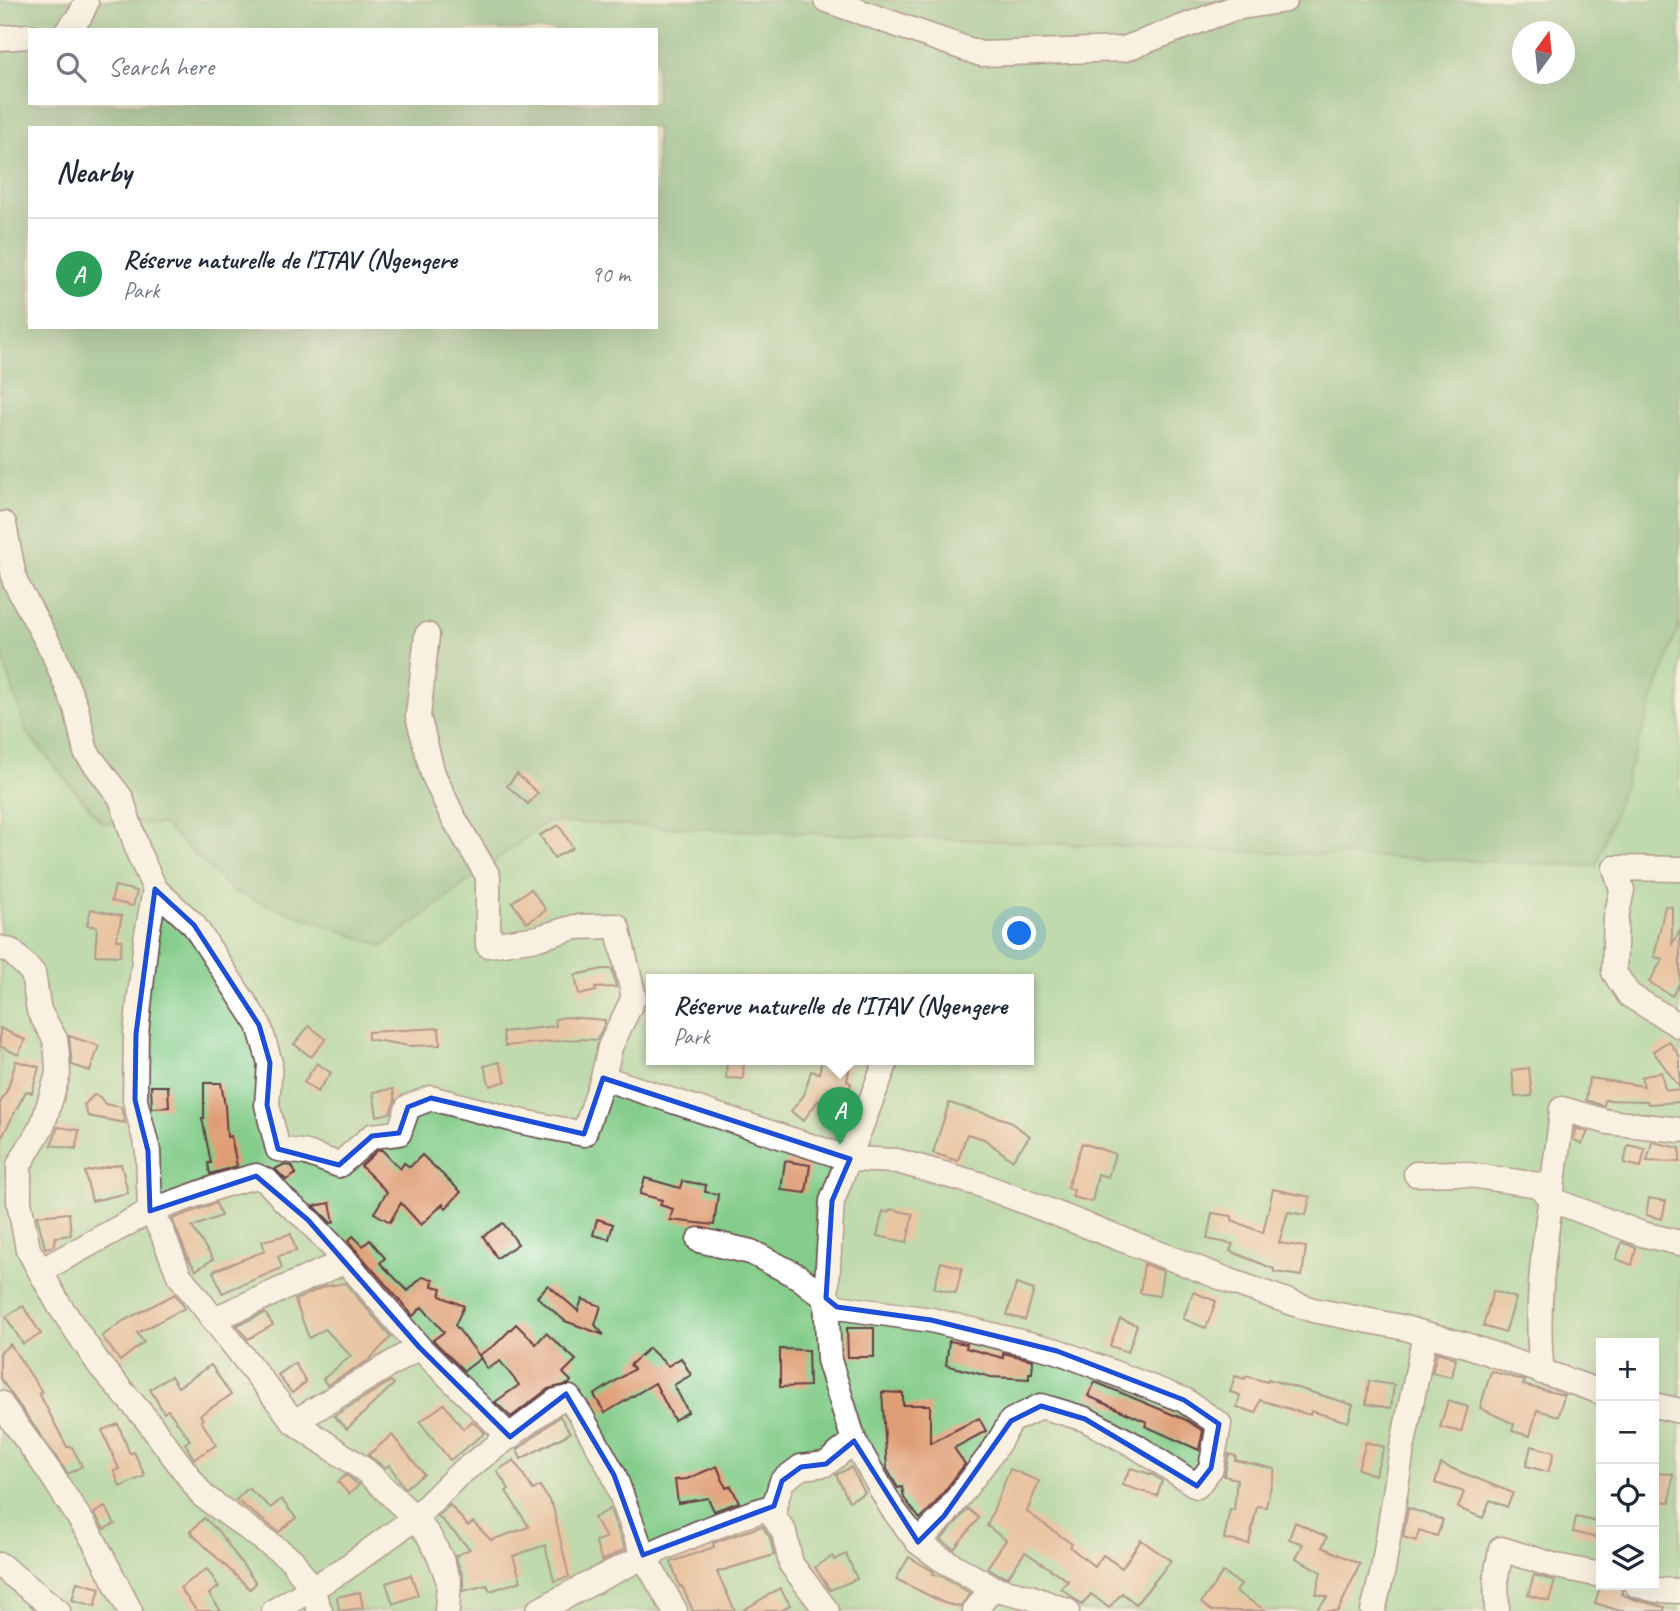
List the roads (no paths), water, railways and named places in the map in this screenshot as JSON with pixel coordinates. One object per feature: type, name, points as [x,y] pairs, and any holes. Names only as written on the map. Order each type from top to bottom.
[{"type":"street","points":[[826,0],[981,54],[1124,49],[1234,8],[1285,0]]},
{"type":"street","points":[[70,28],[86,3]]},
{"type":"street","points":[[0,38],[28,36]]},
{"type":"street","points":[[4,524],[15,582],[53,652],[76,708],[86,752],[121,798],[139,854],[155,890],[194,925],[259,1026],[270,1063],[267,1105],[278,1149],[307,1153],[339,1166],[372,1136],[399,1133],[408,1107],[431,1098],[584,1135],[610,1047],[634,997],[617,926],[575,927],[538,938],[488,945],[488,876],[453,817],[433,774],[418,716],[427,635]]},
{"type":"street","points":[[1680,869],[1615,868],[1622,891],[1616,918],[1614,972],[1629,995],[1680,1026]]},
{"type":"street","points":[[155,890],[146,940],[136,1034],[135,1100],[148,1151],[150,1210],[179,1275],[294,1422],[366,1471],[415,1518],[440,1557],[449,1582],[447,1611]]},
{"type":"street","points":[[0,948],[11,951],[33,973],[39,1012],[55,1039],[57,1054],[58,1074],[43,1124],[19,1165],[19,1202],[28,1249],[59,1305],[101,1367],[147,1420],[204,1496],[292,1560],[311,1588],[320,1611]]},
{"type":"street","points":[[885,1065],[832,1201],[826,1298],[829,1360],[854,1441],[892,1508],[918,1542],[992,1588],[1040,1606],[1067,1611]]},
{"type":"street","points":[[603,1078],[850,1159],[897,1161],[979,1184],[1230,1282],[1313,1310],[1425,1334],[1491,1353],[1596,1390]]},
{"type":"street","points":[[1542,1372],[1538,1339],[1550,1199],[1562,1109],[1608,1122],[1680,1130]]},
{"type":"street","points":[[1416,1174],[1456,1173],[1538,1185],[1550,1199],[1642,1234],[1680,1243]]},
{"type":"street","points":[[40,1271],[150,1210],[256,1176],[267,1181],[346,1261],[419,1347],[510,1437]]},
{"type":"street","points":[[699,1240],[751,1252],[799,1276],[837,1307],[931,1320],[1056,1351],[1184,1400],[1219,1424],[1211,1468],[1197,1486],[1136,1446],[1085,1419],[1041,1406],[1011,1421],[994,1450],[944,1516],[918,1542]]},
{"type":"street","points":[[214,1319],[346,1261]]},
{"type":"street","points":[[1373,1611],[1425,1334]]},
{"type":"street","points":[[294,1422],[419,1347]]},
{"type":"street","points":[[274,1611],[343,1570],[415,1518],[458,1475],[556,1401],[569,1398],[614,1475],[643,1555],[675,1611]]},
{"type":"street","points":[[0,1403],[49,1471],[94,1541],[130,1611]]},
{"type":"street","points":[[1659,1406],[1680,1411]]},
{"type":"street","points":[[827,1611],[791,1564],[784,1532],[774,1517],[774,1506],[782,1481],[801,1467],[826,1464],[854,1441]]},
{"type":"street","points":[[538,1611],[643,1555],[732,1519],[774,1506]]},
{"type":"street","points":[[1497,1611],[1496,1577],[1501,1549],[1556,1566],[1596,1573]]},
{"type":"street","points":[[0,1565],[58,1611]]},
{"type":"street","points":[[975,1611],[992,1588]]},
{"type":"street","points":[[1657,1590],[1680,1591]]},
{"type":"place","name":"Réserve naturelle de l'ITAV (Ngengere","points":[[840,1145]]}]
